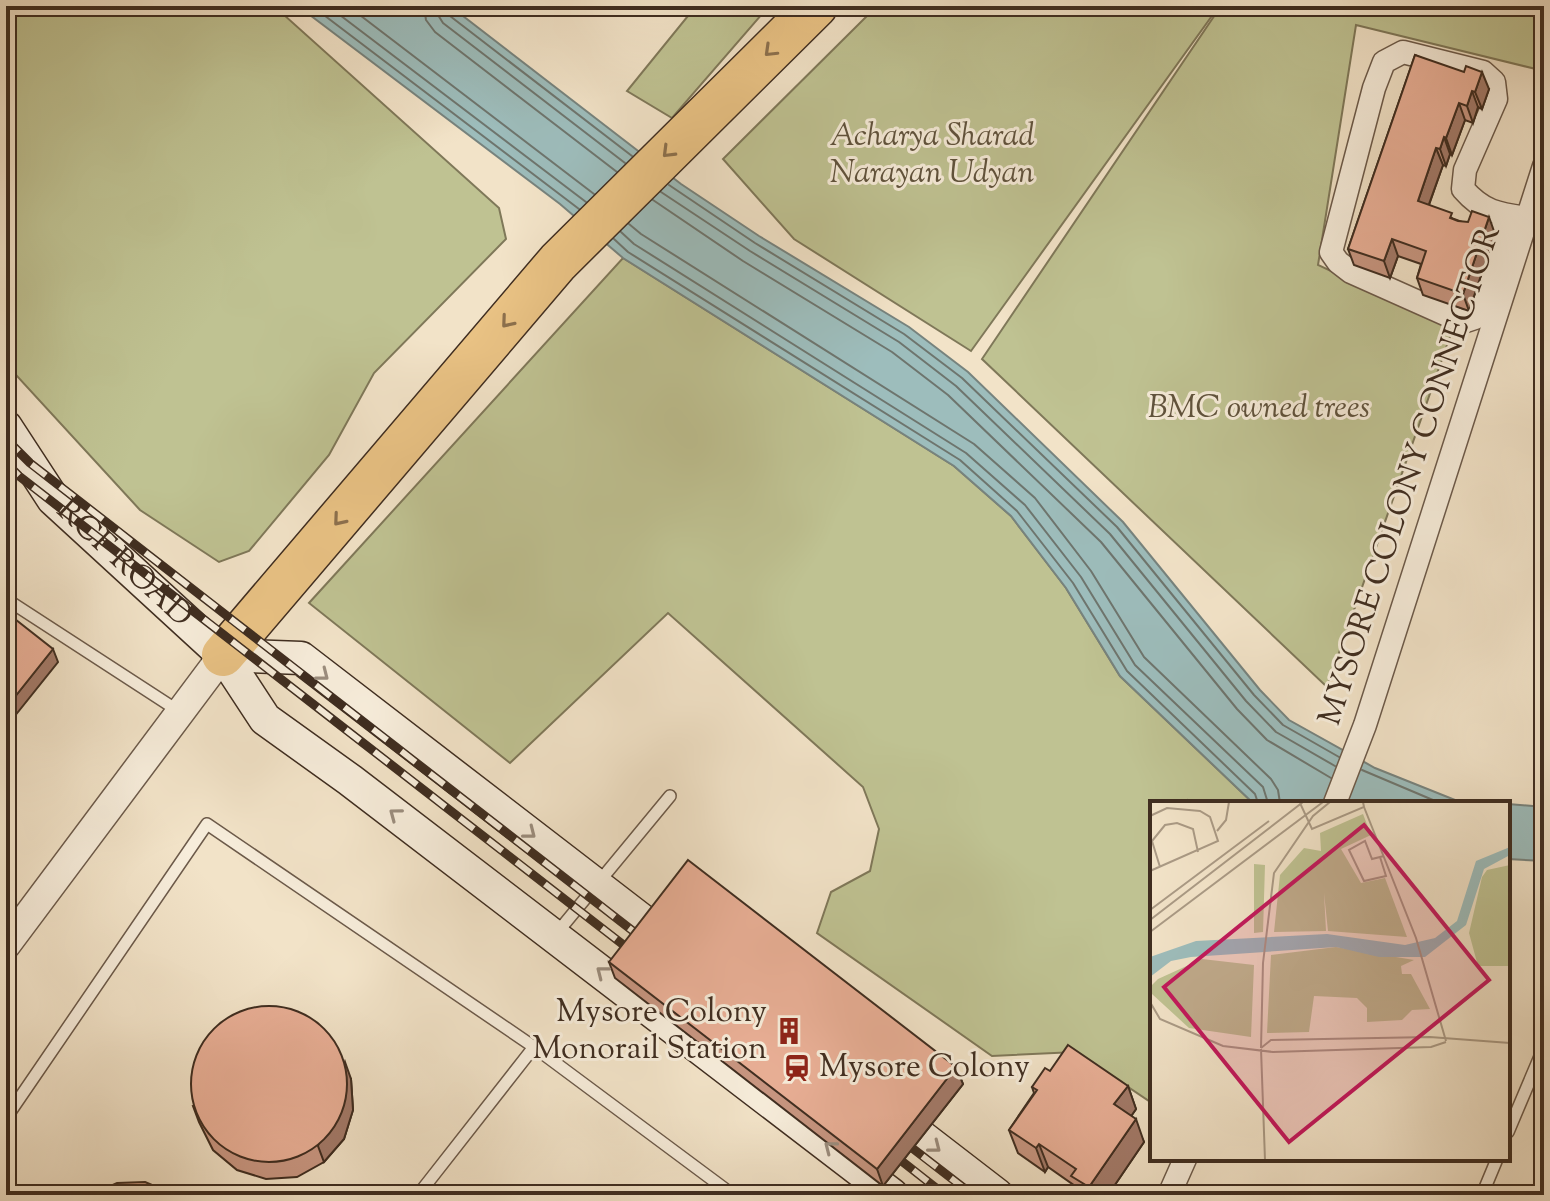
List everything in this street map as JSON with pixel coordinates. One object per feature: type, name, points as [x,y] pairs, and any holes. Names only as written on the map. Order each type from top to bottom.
[{"type":"highway","points":[[223,655],[558,262],[816,6]]},
{"type":"main road","name":"RCF ROAD","points":[[6,427],[53,499],[223,655],[265,719],[555,936],[892,1195]]},
{"type":"main road","points":[[223,655],[301,658],[695,961]]},
{"type":"main road","points":[[871,1097],[997,1195]]},
{"type":"street","points":[[1403,52],[1483,72],[1494,82],[1496,99],[1465,170],[1463,189],[1477,205],[1517,217],[1475,318],[1463,322],[1351,272],[1338,262],[1331,252],[1384,62],[1403,52]]},
{"type":"street","name":"MYSORE COLONY CONNECTOR","points":[[1336,801],[1365,725],[1517,217],[1544,166]]},
{"type":"street","points":[[6,945],[223,655]]},
{"type":"street","points":[[1169,1195],[1184,1161]]},
{"type":"lane","points":[[6,599],[180,712]]},
{"type":"lane","points":[[555,936],[670,796]]},
{"type":"lane","points":[[6,1118],[207,824],[534,1047],[733,1195]]},
{"type":"lane","points":[[418,1195],[534,1047]]},
{"type":"lane","points":[[1510,1127],[1544,1047]]},
{"type":"lane","points":[[1482,1195],[1496,1161]]},
{"type":"green space","points":[[6,6],[261,6],[283,14],[499,208],[506,239],[374,373],[329,455],[249,551],[219,562],[140,510],[16,375],[6,357]]},
{"type":"green space","points":[[696,6],[769,6],[672,118],[627,91]]},
{"type":"green space","name":"Acharya Sharad Narayan Udyan","points":[[877,6],[1219,6],[971,351],[794,239],[723,159]]},
{"type":"green space","name":"BMC owned trees","points":[[1221,6],[1544,6],[1544,71],[1356,25],[1318,265],[1453,328],[1327,687],[982,359]]},
{"type":"green space","points":[[623,258],[954,466],[1011,516],[1066,588],[1120,676],[1251,801],[1150,801],[1150,1102],[1076,1052],[992,1056],[817,933],[831,892],[870,871],[879,829],[863,787],[668,613],[510,763],[309,603]]},
{"type":"water","points":[[298,6],[450,6],[681,184],[759,236],[909,327],[968,372],[1123,522],[1260,690],[1289,720],[1375,768],[1455,800],[1467,801],[1251,801],[1120,676],[1066,588],[1011,516],[954,466],[623,258],[560,204]]},
{"type":"water","points":[[1510,804],[1544,807],[1544,861],[1510,859]]},
{"type":"building","points":[[1415,55],[1464,72],[1466,66],[1482,72],[1467,106],[1459,103],[1446,138],[1440,149],[1436,148],[1418,201],[1452,213],[1450,218],[1458,221],[1468,222],[1472,211],[1489,217],[1463,294],[1417,278],[1426,251],[1392,239],[1384,261],[1348,249]]},
{"type":"building","points":[[1544,271],[1544,289],[1537,287]]},
{"type":"building","points":[[6,612],[53,649],[6,708]]},
{"type":"building","name":"Mysore Colony Monorail Station","points":[[688,860],[956,1067],[877,1169],[609,962]]},
{"type":"building","points":[[269,1006],[299,1012],[324,1029],[341,1054],[347,1084],[341,1114],[324,1139],[299,1156],[269,1162],[239,1156],[214,1139],[197,1114],[191,1084],[197,1054],[214,1029],[239,1012]]},
{"type":"building","points":[[1068,1045],[1128,1086],[1114,1104],[1136,1119],[1089,1187],[1071,1176],[1076,1169],[1039,1144],[1036,1148],[1009,1130],[1037,1090],[1032,1087],[1045,1068],[1050,1071]]},
{"type":"building","points":[[145,1182],[173,1195],[91,1195],[117,1183]]},
{"type":"railway","points":[[6,439],[30,463],[651,945]]},
{"type":"railway","points":[[6,463],[639,957]]},
{"type":"railway","points":[[894,1134],[973,1195]]},
{"type":"railway","points":[[885,1148],[945,1195]]},
{"type":"place","name":"Mysore Colony Monorail Station","points":[[789,1031]]},
{"type":"place","name":"Mysore Colony","points":[[797,1068]]}]
